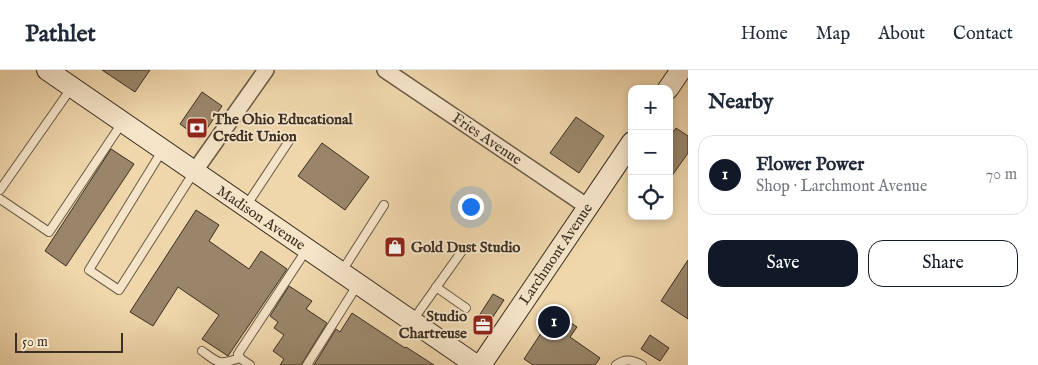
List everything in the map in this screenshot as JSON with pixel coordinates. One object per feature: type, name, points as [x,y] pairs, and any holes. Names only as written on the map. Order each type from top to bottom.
[{"type":"main road","name":"Madison Avenue","points":[[47,70],[476,365]]},
{"type":"main road","points":[[671,85],[681,70]]},
{"type":"main road","name":"Larchmont Avenue","points":[[481,365],[628,148]]},
{"type":"street","points":[[194,172],[266,70]]},
{"type":"street","name":"Fries Avenue","points":[[385,70],[588,207]]},
{"type":"lane","points":[[0,190],[72,87]]},
{"type":"lane","points":[[0,199],[49,232],[123,123]]},
{"type":"lane","points":[[245,207],[291,138]]},
{"type":"lane","points":[[162,150],[89,270],[119,290],[194,172]]},
{"type":"lane","points":[[341,273],[384,205]]},
{"type":"lane","points":[[250,365],[240,358],[238,354],[307,250]]},
{"type":"lane","points":[[412,322],[462,251]]},
{"type":"lane","points":[[307,365],[358,284]]},
{"type":"lane","points":[[436,286],[466,308]]},
{"type":"lane","points":[[202,351],[218,363],[225,364],[240,358]]},
{"type":"lane","points":[[616,365],[624,360],[634,360],[642,365]]},
{"type":"building","points":[[102,70],[150,70],[135,92]]},
{"type":"building","points":[[202,92],[222,106],[200,139],[180,124]]},
{"type":"building","points":[[576,117],[604,136],[579,173],[550,153]]},
{"type":"building","points":[[676,128],[688,136],[688,153],[673,174],[673,132]]},
{"type":"building","points":[[322,143],[369,177],[345,210],[298,176]]},
{"type":"building","points":[[111,149],[134,164],[66,266],[45,251]]},
{"type":"building","points":[[196,210],[219,225],[209,241],[249,269],[261,251],[287,269],[228,356],[202,339],[219,315],[178,287],[153,326],[130,312]]},
{"type":"building","points":[[688,260],[688,319],[661,301]]},
{"type":"building","points":[[289,286],[312,301],[306,309],[327,323],[301,365],[280,365],[284,359],[273,351],[284,335],[274,328],[278,322],[270,316]]},
{"type":"building","points":[[493,294],[504,300],[483,332],[473,325]]},
{"type":"building","points":[[555,312],[577,327],[570,337],[600,358],[595,365],[533,365],[524,359]]},
{"type":"building","points":[[352,313],[434,365],[314,365],[336,329],[340,332]]},
{"type":"building","points":[[650,335],[669,348],[660,361],[641,349]]},
{"type":"place","name":"The Ohio Educational Credit Union","points":[[197,128]]},
{"type":"place","name":"Gold Dust Studio","points":[[395,247]]},
{"type":"place","name":"Flower Power","points":[[554,322]]},
{"type":"place","name":"Studio Chartreuse","points":[[483,325]]}]
